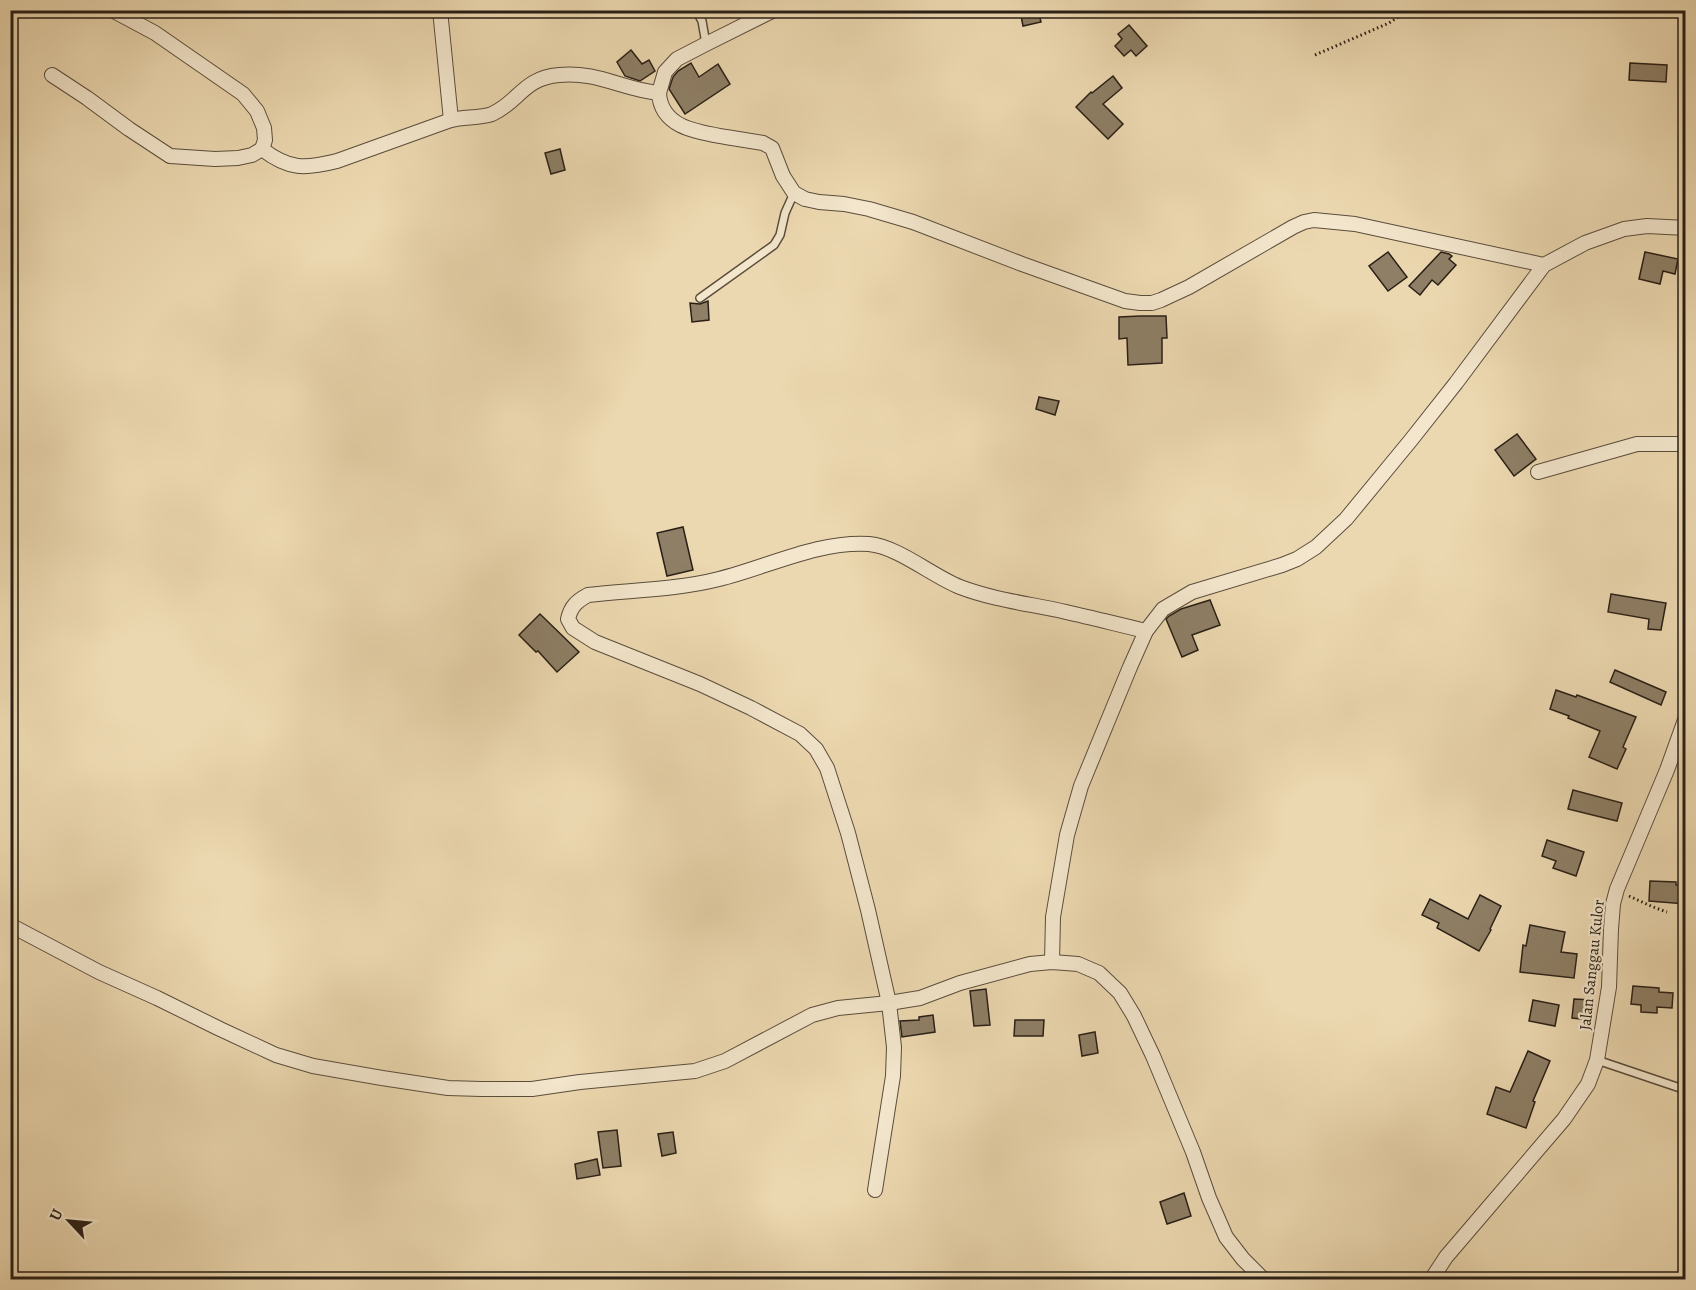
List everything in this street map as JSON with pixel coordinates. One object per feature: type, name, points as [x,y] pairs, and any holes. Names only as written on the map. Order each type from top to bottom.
[{"type":"street","points":[[52,75],[170,156],[206,159],[238,158],[252,155],[262,149],[265,140],[264,128],[257,111],[243,94],[155,33],[112,10]]},
{"type":"street","points":[[440,10],[451,120]]},
{"type":"street","points":[[774,10],[677,59],[662,78],[660,103],[676,123],[698,133],[763,143],[772,148],[783,176],[794,193],[805,199],[869,209],[913,222],[1125,301],[1140,303],[1161,300],[1189,287],[1293,227],[1314,220],[1377,228],[1544,265]]},
{"type":"street","points":[[262,149],[277,160],[294,166],[318,166],[347,158],[451,120],[484,117],[506,106],[529,85],[542,78],[558,75],[589,76],[612,80],[633,89],[659,93]]},
{"type":"street","points":[[1052,962],[1053,917],[1067,835],[1081,786],[1146,632],[1163,609],[1192,592],[1282,565],[1316,547],[1346,519],[1418,432],[1544,265],[1585,243],[1624,229],[1647,226],[1686,228]]},
{"type":"street","points":[[1538,472],[1637,444],[1686,444]]},
{"type":"street","points":[[875,1190],[893,1076],[894,1047],[889,1003],[848,833],[827,768],[816,750],[800,734],[700,684],[595,642],[573,628],[568,619],[570,610],[575,603],[588,595],[684,587],[796,555],[837,546],[869,544],[895,552],[958,586],[985,595],[1146,632]]},
{"type":"street","name":"Jalan Sanggau Kulor","points":[[1431,1280],[1446,1257],[1564,1119],[1588,1084],[1598,1060],[1609,987],[1613,904],[1617,889],[1667,770],[1686,717]]},
{"type":"street","points":[[10,925],[99,972],[276,1055],[314,1066],[448,1088],[532,1089],[695,1071],[725,1061],[812,1015],[838,1008],[920,998],[960,983],[1030,964],[1052,962],[1078,964],[1099,973],[1119,993],[1134,1016],[1193,1152],[1226,1237],[1243,1259],[1264,1280]]},
{"type":"lane","points":[[696,10],[702,21],[706,44]]},
{"type":"lane","points":[[700,297],[774,245],[780,235],[785,213],[794,193]]},
{"type":"lane","points":[[1598,1060],[1683,1089]]},
{"type":"path","points":[[1315,55],[1389,23],[1409,10]]},
{"type":"path","points":[[1617,889],[1667,912]]},
{"type":"building","points":[[1020,10],[1038,10],[1041,22],[1023,26]]},
{"type":"building","points":[[1129,25],[1147,46],[1136,56],[1131,50],[1124,56],[1115,46],[1122,39],[1118,34]]},
{"type":"building","points":[[631,50],[642,64],[649,60],[655,71],[640,81],[625,76],[617,62]]},
{"type":"building","points":[[691,63],[699,77],[718,64],[730,84],[685,114],[669,89],[678,71]]},
{"type":"building","points":[[1630,63],[1667,65],[1666,82],[1629,80]]},
{"type":"building","points":[[1113,76],[1122,88],[1103,104],[1123,124],[1108,139],[1076,107],[1091,92]]},
{"type":"building","points":[[560,149],[565,170],[551,174],[545,153]]},
{"type":"building","points":[[1388,252],[1407,277],[1388,291],[1369,266]]},
{"type":"building","points":[[1441,252],[1452,256],[1449,259],[1456,265],[1438,285],[1432,280],[1420,295],[1409,286]]},
{"type":"building","points":[[1645,252],[1678,259],[1675,274],[1663,271],[1660,284],[1639,279]]},
{"type":"building","points":[[708,301],[709,320],[692,322],[690,303],[700,304]]},
{"type":"building","points":[[1166,316],[1167,338],[1162,338],[1162,363],[1128,365],[1127,338],[1119,339],[1119,317]]},
{"type":"building","points":[[1039,397],[1059,401],[1055,415],[1036,409]]},
{"type":"building","points":[[1517,434],[1536,459],[1514,476],[1495,450]]},
{"type":"building","points":[[683,527],[693,570],[667,576],[657,533]]},
{"type":"building","points":[[1611,594],[1666,603],[1661,630],[1648,629],[1649,619],[1608,612]]},
{"type":"building","points":[[1210,600],[1220,625],[1192,635],[1198,650],[1182,657],[1166,619],[1181,609]]},
{"type":"building","points":[[540,614],[579,652],[557,672],[519,635]]},
{"type":"building","points":[[1615,670],[1666,692],[1661,705],[1610,682]]},
{"type":"building","points":[[1556,690],[1576,697],[1577,695],[1636,717],[1623,747],[1626,749],[1617,769],[1589,757],[1600,731],[1550,709]]},
{"type":"building","points":[[1573,790],[1622,803],[1617,821],[1568,809]]},
{"type":"building","points":[[1547,840],[1584,852],[1576,876],[1553,868],[1556,861],[1542,856]]},
{"type":"building","points":[[1650,881],[1676,882],[1676,885],[1686,885],[1686,904],[1649,901]]},
{"type":"building","points":[[1480,895],[1501,906],[1479,951],[1437,928],[1439,923],[1422,915],[1430,899],[1468,919]]},
{"type":"building","points":[[1530,925],[1565,932],[1561,952],[1577,954],[1574,978],[1520,972],[1523,945],[1526,946]]},
{"type":"building","points":[[1633,986],[1659,988],[1659,992],[1673,993],[1672,1008],[1657,1007],[1657,1013],[1641,1012],[1641,1005],[1631,1004]]},
{"type":"building","points":[[986,989],[990,1025],[974,1026],[970,991]]},
{"type":"building","points":[[1574,999],[1592,1000],[1590,1020],[1572,1018]]},
{"type":"building","points":[[1533,1000],[1559,1005],[1555,1026],[1529,1021]]},
{"type":"building","points":[[933,1015],[935,1032],[902,1037],[900,1021],[919,1020],[919,1017]]},
{"type":"building","points":[[1015,1020],[1044,1020],[1043,1036],[1014,1036]]},
{"type":"building","points":[[1095,1032],[1098,1053],[1082,1056],[1079,1035]]},
{"type":"building","points":[[1528,1051],[1550,1061],[1533,1101],[1535,1102],[1526,1128],[1487,1114],[1496,1087],[1510,1092]]},
{"type":"building","points":[[617,1130],[621,1166],[603,1168],[598,1132]]},
{"type":"building","points":[[673,1132],[676,1153],[662,1156],[658,1134]]},
{"type":"building","points":[[597,1159],[600,1175],[577,1179],[575,1164]]},
{"type":"building","points":[[1184,1193],[1191,1216],[1167,1224],[1160,1202]]}]
